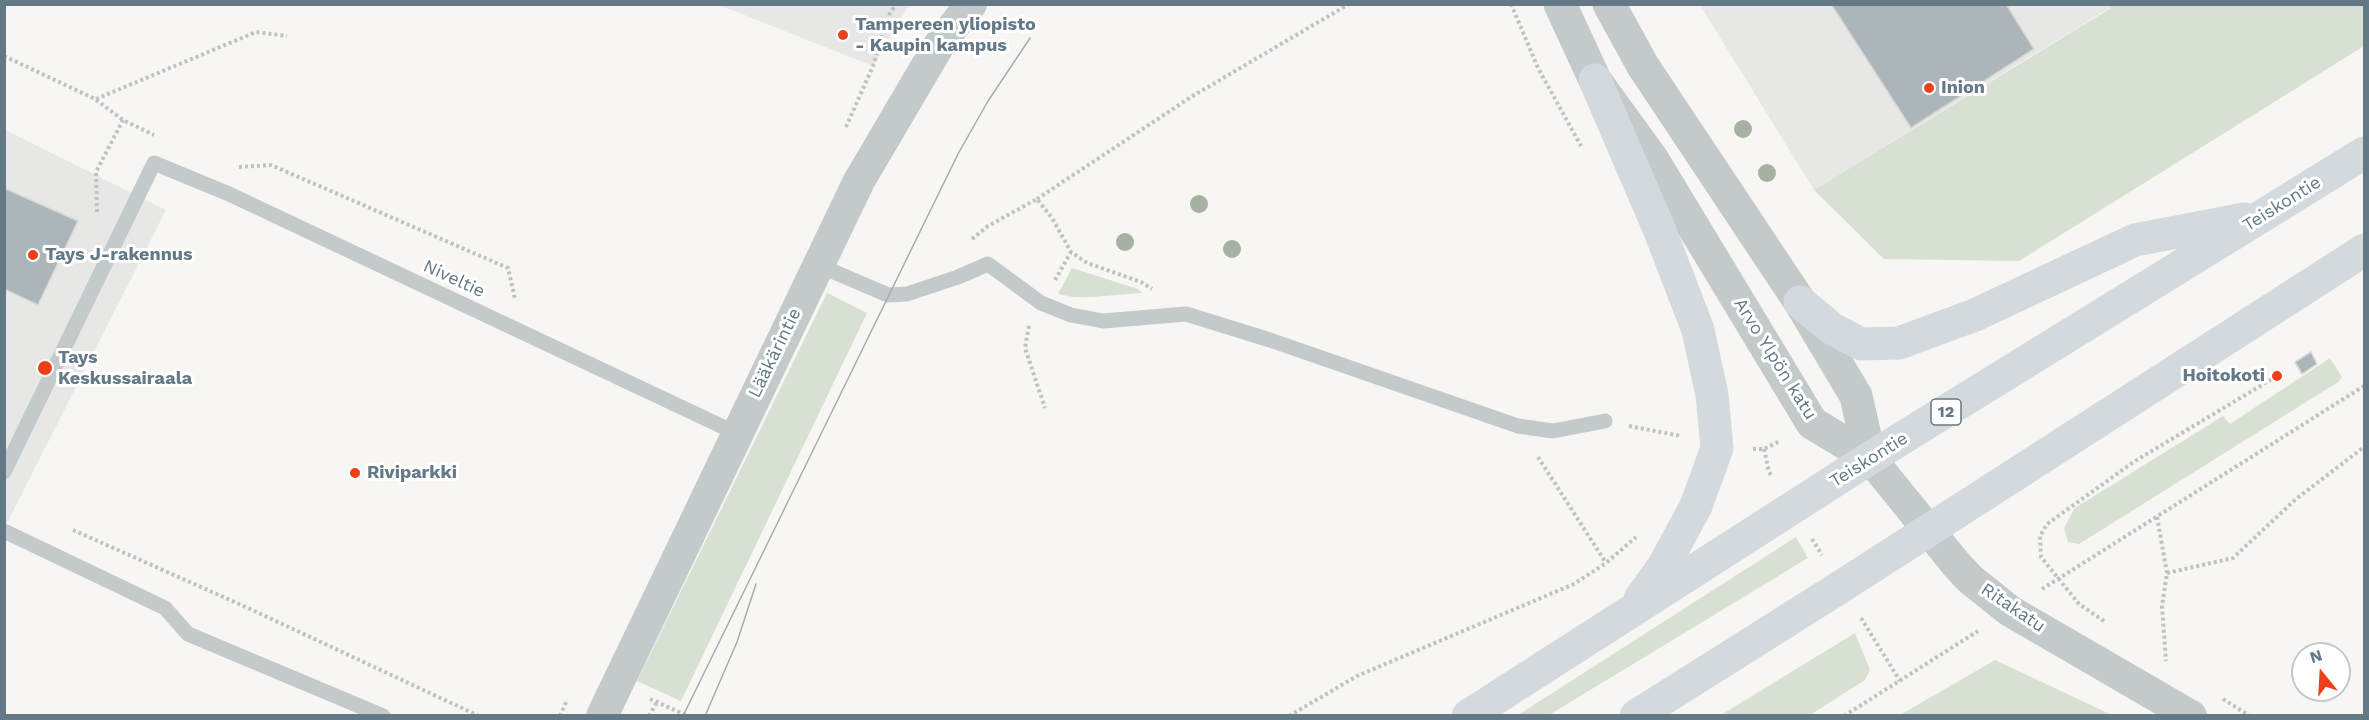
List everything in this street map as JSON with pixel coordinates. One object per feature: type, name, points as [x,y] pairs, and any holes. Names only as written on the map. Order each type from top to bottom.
[{"type":"highway","points":[[1595,80],[1660,231],[1698,330],[1712,395],[1717,448],[1696,506],[1663,567],[1630,613]]},
{"type":"highway","name":"Teiskontie","points":[[1468,716],[1870,458],[2364,153]]},
{"type":"highway","points":[[1800,302],[1831,328],[1861,344],[1899,343],[1975,315],[2135,240],[2264,215]]},
{"type":"highway","points":[[1636,716],[2364,250]]},
{"type":"street","name":"Lääkärintie","points":[[602,716],[859,181],[939,45],[971,4]]},
{"type":"street","name":"Arvo Ylpön katu","points":[[1560,4],[1595,80],[1653,160],[1812,423],[1870,458]]},
{"type":"street","points":[[1609,4],[1643,66],[1800,302],[1856,396],[1870,458]]},
{"type":"street","name":"Ritakatu","points":[[1870,458],[1970,579],[2010,611],[2191,716]]},
{"type":"lane","name":"Niveltie","points":[[10,447],[154,163],[229,194],[736,433]]},
{"type":"lane","points":[[818,265],[888,295],[907,294],[988,264],[1041,303],[1071,315],[1103,321],[1186,314],[1270,340],[1518,426],[1553,431],[1605,421]]},
{"type":"lane","points":[[4,472],[10,447]]},
{"type":"lane","points":[[4,531],[165,608],[188,634],[383,716]]},
{"type":"path","points":[[844,131],[873,66],[889,15],[896,4]]},
{"type":"path","points":[[1037,199],[1191,98],[1350,4]]},
{"type":"path","points":[[96,99],[256,32],[287,36]]},
{"type":"path","points":[[4,56],[96,99],[123,120],[164,139]]},
{"type":"path","points":[[93,221],[98,210],[96,172],[123,120]]},
{"type":"path","points":[[234,168],[271,165],[508,268],[516,303]]},
{"type":"path","points":[[2058,579],[2041,557],[2040,536],[2047,524],[2135,462],[2277,376]]},
{"type":"path","points":[[2039,591],[2364,386]]},
{"type":"path","points":[[1605,421],[1683,436],[1681,447]]},
{"type":"path","points":[[1518,426],[1606,563]]},
{"type":"path","points":[[2168,573],[2233,558],[2296,499],[2364,447]]},
{"type":"path","points":[[2157,518],[2168,573],[2162,606],[2166,665]]},
{"type":"path","points":[[65,527],[248,608],[479,716]]},
{"type":"path","points":[[1289,716],[1357,676],[1574,584],[1606,563],[1638,535]]},
{"type":"path","points":[[1844,716],[1982,628]]},
{"type":"path","points":[[649,716],[657,702]]},
{"type":"shaded area","points":[[2109,4],[2111,7],[1814,190],[1700,5]]},
{"type":"shaded area","name":"Tampereen yliopisto - Kaupin kampus","points":[[719,5],[909,5],[873,66]]},
{"type":"shaded area","points":[[2109,5],[2364,5],[2364,46],[2019,261],[1884,259],[1814,190],[2111,8]]},
{"type":"shaded area","name":"Tays Keskussairaala","points":[[5,130],[166,210],[5,527]]},
{"type":"shaded area","points":[[1072,268],[1138,289],[1142,293],[1092,297],[1058,294]]},
{"type":"shaded area","points":[[827,293],[867,313],[681,701],[637,681]]},
{"type":"shaded area","points":[[2330,358],[2342,377],[2338,382],[2079,544],[2068,542],[2064,528],[2075,508],[2223,416],[2230,424]]},
{"type":"shaded area","points":[[1796,537],[1808,558],[1549,715],[1518,715]]},
{"type":"shaded area","points":[[1855,633],[1870,670],[1865,680],[1810,715],[1721,715]]},
{"type":"shaded area","points":[[1995,660],[2112,715],[1900,715]]},
{"type":"building","name":"Inion","points":[[1831,4],[2006,4],[2034,49],[1911,128]]},
{"type":"building","name":"Tays J-rakennus","points":[[4,188],[78,221],[38,305],[4,289]]},
{"type":"building","points":[[2311,352],[2317,364],[2302,374],[2295,362]]},
{"type":"tram line","points":[[683,716],[958,154],[988,101],[1030,38]]},
{"type":"tram line","points":[[705,716],[737,642],[756,584]]},
{"type":"place","name":"Tampereen yliopisto - Kaupin kampus","points":[[843,35]]},
{"type":"place","name":"Inion","points":[[1929,88]]},
{"type":"place","name":"Tays J-rakennus","points":[[33,255]]},
{"type":"place","name":"Tays Keskussairaala","points":[[45,368]]},
{"type":"place","name":"Hoitokoti","points":[[2277,376]]},
{"type":"place","name":"Riviparkki","points":[[355,473]]}]
